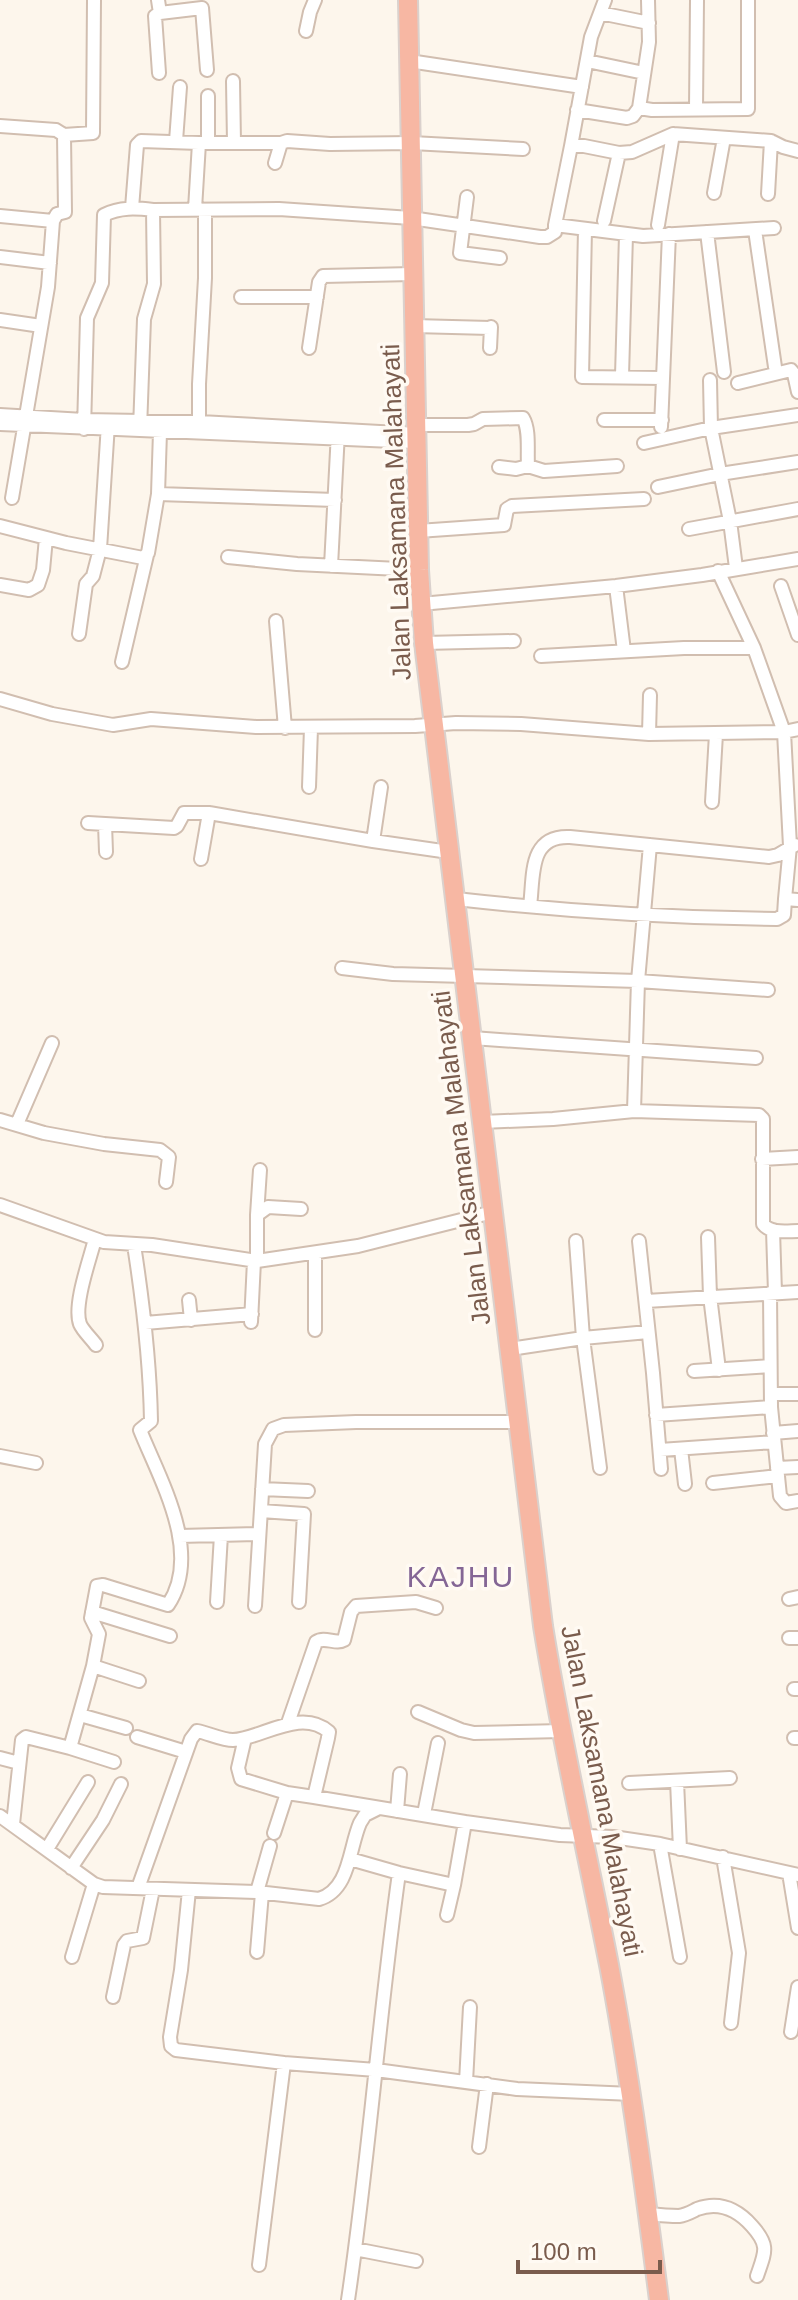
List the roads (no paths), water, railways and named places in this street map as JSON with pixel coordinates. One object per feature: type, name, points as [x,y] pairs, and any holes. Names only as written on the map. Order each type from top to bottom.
[{"type":"highway","name":"Jalan Laksamana Malahayati","points":[[408,0],[418,531],[424,643],[543,1626],[632,2094],[659,2300]]},
{"type":"street","points":[[0,126],[56,130],[64,135],[93,133],[94,0]]},
{"type":"street","points":[[306,31],[315,0]]},
{"type":"street","points":[[577,110],[627,118],[639,108],[649,42],[648,0]]},
{"type":"street","points":[[696,109],[697,0]]},
{"type":"street","points":[[639,108],[748,109],[748,0]]},
{"type":"street","points":[[159,73],[155,16],[159,6],[202,8],[207,70]]},
{"type":"street","points":[[84,424],[87,318],[102,283],[104,215],[132,208],[279,209],[411,218],[547,237],[555,232],[591,37],[603,6],[649,23]]},
{"type":"street","points":[[409,61],[582,87]]},
{"type":"street","points":[[587,61],[644,73]]},
{"type":"street","points":[[233,81],[234,143]]},
{"type":"street","points":[[176,141],[180,87]]},
{"type":"street","points":[[200,428],[199,384],[205,278],[200,210],[208,96]]},
{"type":"street","points":[[571,146],[632,152],[673,134],[777,144],[798,151]]},
{"type":"street","points":[[658,225],[673,134]]},
{"type":"street","points":[[12,498],[48,287],[53,221],[57,214],[65,212],[64,135]]},
{"type":"street","points":[[714,193],[724,138]]},
{"type":"street","points":[[132,208],[137,145],[147,140],[412,143],[523,149]]},
{"type":"street","points":[[275,163],[281,143]]},
{"type":"street","points":[[768,194],[777,144]]},
{"type":"street","points":[[604,221],[619,153]]},
{"type":"street","points":[[467,197],[460,253],[500,258]]},
{"type":"street","points":[[140,426],[144,319],[154,284],[153,210]]},
{"type":"street","points":[[0,216],[53,221]]},
{"type":"street","points":[[555,225],[626,235],[774,228]]},
{"type":"street","points":[[585,229],[582,377],[663,378]]},
{"type":"street","points":[[755,230],[775,367]]},
{"type":"street","points":[[707,232],[724,372]]},
{"type":"street","points":[[604,420],[662,423],[669,234]]},
{"type":"street","points":[[622,376],[626,235]]},
{"type":"street","points":[[0,257],[50,263]]},
{"type":"street","points":[[309,348],[320,279],[325,275],[413,274]]},
{"type":"street","points":[[241,297],[317,297]]},
{"type":"street","points":[[0,320],[41,326]]},
{"type":"street","points":[[414,326],[490,328],[490,348]]},
{"type":"street","points":[[738,383],[791,370],[798,392]]},
{"type":"street","points":[[710,380],[711,428],[736,568]]},
{"type":"street","points":[[0,415],[26,422]]},
{"type":"street","points":[[644,443],[711,428],[798,415]]},
{"type":"street","points":[[0,424],[26,422],[338,434],[416,433],[474,424],[483,419],[519,416],[525,420],[528,466]]},
{"type":"street","points":[[79,634],[86,584],[93,576],[100,549],[108,425]]},
{"type":"street","points":[[140,426],[160,432],[200,428]]},
{"type":"street","points":[[122,662],[158,494],[160,432]]},
{"type":"street","points":[[331,566],[338,434]]},
{"type":"street","points":[[658,487],[798,462]]},
{"type":"street","points":[[499,467],[516,469],[528,466],[544,471],[617,466]]},
{"type":"street","points":[[158,494],[335,500]]},
{"type":"street","points":[[418,531],[504,525],[507,509],[515,506],[644,499]]},
{"type":"street","points":[[689,529],[798,509]]},
{"type":"street","points":[[0,526],[139,559],[147,555]]},
{"type":"street","points":[[0,585],[29,590],[38,585],[43,570],[46,538]]},
{"type":"street","points":[[228,557],[419,570]]},
{"type":"street","points":[[421,604],[616,586],[798,559]]},
{"type":"street","points":[[456,899],[686,918],[777,919],[784,915],[791,900],[794,846],[784,732],[754,648],[718,571]]},
{"type":"street","points":[[616,586],[624,651]]},
{"type":"street","points":[[781,586],[798,635]]},
{"type":"street","points":[[276,621],[285,728]]},
{"type":"street","points":[[424,643],[514,641]]},
{"type":"street","points":[[541,656],[754,648]]},
{"type":"street","points":[[649,734],[650,695]]},
{"type":"street","points":[[0,699],[52,714],[113,725],[151,719],[285,728],[521,724],[649,734],[784,732],[798,729]]},
{"type":"street","points":[[309,787],[311,728]]},
{"type":"street","points":[[712,802],[716,734]]},
{"type":"street","points":[[373,841],[381,787]]},
{"type":"street","points":[[88,823],[174,828],[184,813],[209,813],[449,852]]},
{"type":"street","points":[[201,859],[209,813]]},
{"type":"street","points":[[105,824],[106,852]]},
{"type":"street","points":[[530,906],[536,856],[545,842],[561,837],[769,857],[794,846]]},
{"type":"street","points":[[634,1111],[638,981],[650,845]]},
{"type":"street","points":[[342,968],[393,974],[638,981],[768,990]]},
{"type":"street","points":[[472,1038],[756,1058]]},
{"type":"street","points":[[0,1133],[52,1043]]},
{"type":"street","points":[[482,1122],[634,1111],[759,1115],[763,1119],[762,1218],[767,1228],[798,1231]]},
{"type":"street","points":[[9,1122],[44,1133],[160,1150],[169,1157],[166,1182]]},
{"type":"street","points":[[762,1159],[798,1157]]},
{"type":"street","points":[[145,1323],[252,1318],[260,1170]]},
{"type":"street","points":[[0,1221],[2,1206],[95,1239],[256,1261],[358,1246],[493,1212]]},
{"type":"street","points":[[257,1215],[268,1207],[301,1209]]},
{"type":"street","points":[[773,1230],[770,1366],[774,1438],[782,1500],[786,1503],[798,1501]]},
{"type":"street","points":[[708,1237],[710,1296],[719,1370]]},
{"type":"street","points":[[95,1239],[78,1316],[80,1326],[96,1345]]},
{"type":"street","points":[[576,1241],[583,1338],[600,1468]]},
{"type":"street","points":[[639,1241],[661,1469]]},
{"type":"street","points":[[70,1748],[99,1634],[91,1618],[96,1589],[100,1585],[168,1605],[178,1587],[181,1564],[180,1536],[170,1503],[140,1430],[151,1421],[145,1323],[134,1245]]},
{"type":"street","points":[[315,1253],[315,1330]]},
{"type":"street","points":[[646,1301],[798,1292]]},
{"type":"street","points":[[189,1300],[191,1320]]},
{"type":"street","points":[[510,1349],[648,1332]]},
{"type":"street","points":[[694,1371],[770,1366]]},
{"type":"street","points":[[656,1415],[798,1394]]},
{"type":"street","points":[[255,1606],[266,1439],[273,1429],[284,1425],[356,1422],[518,1422]]},
{"type":"street","points":[[660,1450],[774,1438],[798,1431]]},
{"type":"street","points":[[681,1449],[685,1484]]},
{"type":"street","points":[[0,1456],[36,1463]]},
{"type":"street","points":[[713,1483],[798,1467]]},
{"type":"street","points":[[262,1489],[308,1491]]},
{"type":"street","points":[[261,1511],[304,1514],[299,1602]]},
{"type":"street","points":[[180,1536],[259,1534]]},
{"type":"street","points":[[217,1602],[221,1535]]},
{"type":"street","points":[[288,1723],[316,1642],[321,1639],[344,1640],[351,1612],[356,1606],[416,1602],[436,1608]]},
{"type":"street","points":[[92,1612],[170,1636]]},
{"type":"street","points":[[93,1666],[139,1681]]},
{"type":"street","points":[[418,1712],[474,1733],[562,1731]]},
{"type":"street","points":[[80,1715],[126,1728]]},
{"type":"street","points":[[138,1888],[193,1733],[197,1731],[231,1740],[288,1723],[326,1728],[329,1732],[314,1797]]},
{"type":"street","points":[[137,1737],[186,1752]]},
{"type":"street","points":[[13,1824],[21,1742],[24,1738],[114,1762]]},
{"type":"street","points":[[245,1738],[239,1775],[245,1781],[287,1793],[465,1822],[660,1844],[793,1874],[798,1928]]},
{"type":"street","points":[[424,1814],[438,1743]]},
{"type":"street","points":[[0,1758],[19,1763]]},
{"type":"street","points":[[397,1811],[400,1774]]},
{"type":"street","points":[[629,1783],[730,1778]]},
{"type":"street","points":[[677,1781],[680,1849]]},
{"type":"street","points":[[47,1849],[88,1782]]},
{"type":"street","points":[[71,1868],[103,1820],[121,1784]]},
{"type":"street","points":[[257,1952],[260,1893],[272,1839],[287,1793]]},
{"type":"street","points":[[0,1816],[94,1884],[116,1889],[260,1893],[319,1899],[326,1897],[341,1881],[360,1823],[365,1815],[377,1809]]},
{"type":"street","points":[[447,1915],[465,1822]]},
{"type":"street","points":[[660,1844],[680,1957]]},
{"type":"street","points":[[723,1857],[739,1953],[731,2023]]},
{"type":"street","points":[[350,1859],[454,1885]]},
{"type":"street","points":[[348,2300],[399,1873]]},
{"type":"street","points":[[72,1957],[94,1884]]},
{"type":"street","points":[[113,1997],[124,1945],[127,1941],[143,1938],[153,1889]]},
{"type":"street","points":[[189,1890],[170,2037],[171,2046],[176,2050],[376,2070],[517,2089],[632,2094]]},
{"type":"street","points":[[791,2032],[798,1987]]},
{"type":"street","points":[[466,2082],[470,2007]]},
{"type":"street","points":[[259,2265],[284,2063]]},
{"type":"street","points":[[479,2147],[487,2084]]},
{"type":"street","points":[[648,2214],[679,2216],[716,2206],[733,2209],[762,2237],[766,2247],[757,2276]]},
{"type":"street","points":[[355,2249],[416,2261]]},
{"type":"district","name":"KAJHU","points":[[461,1577]]}]
